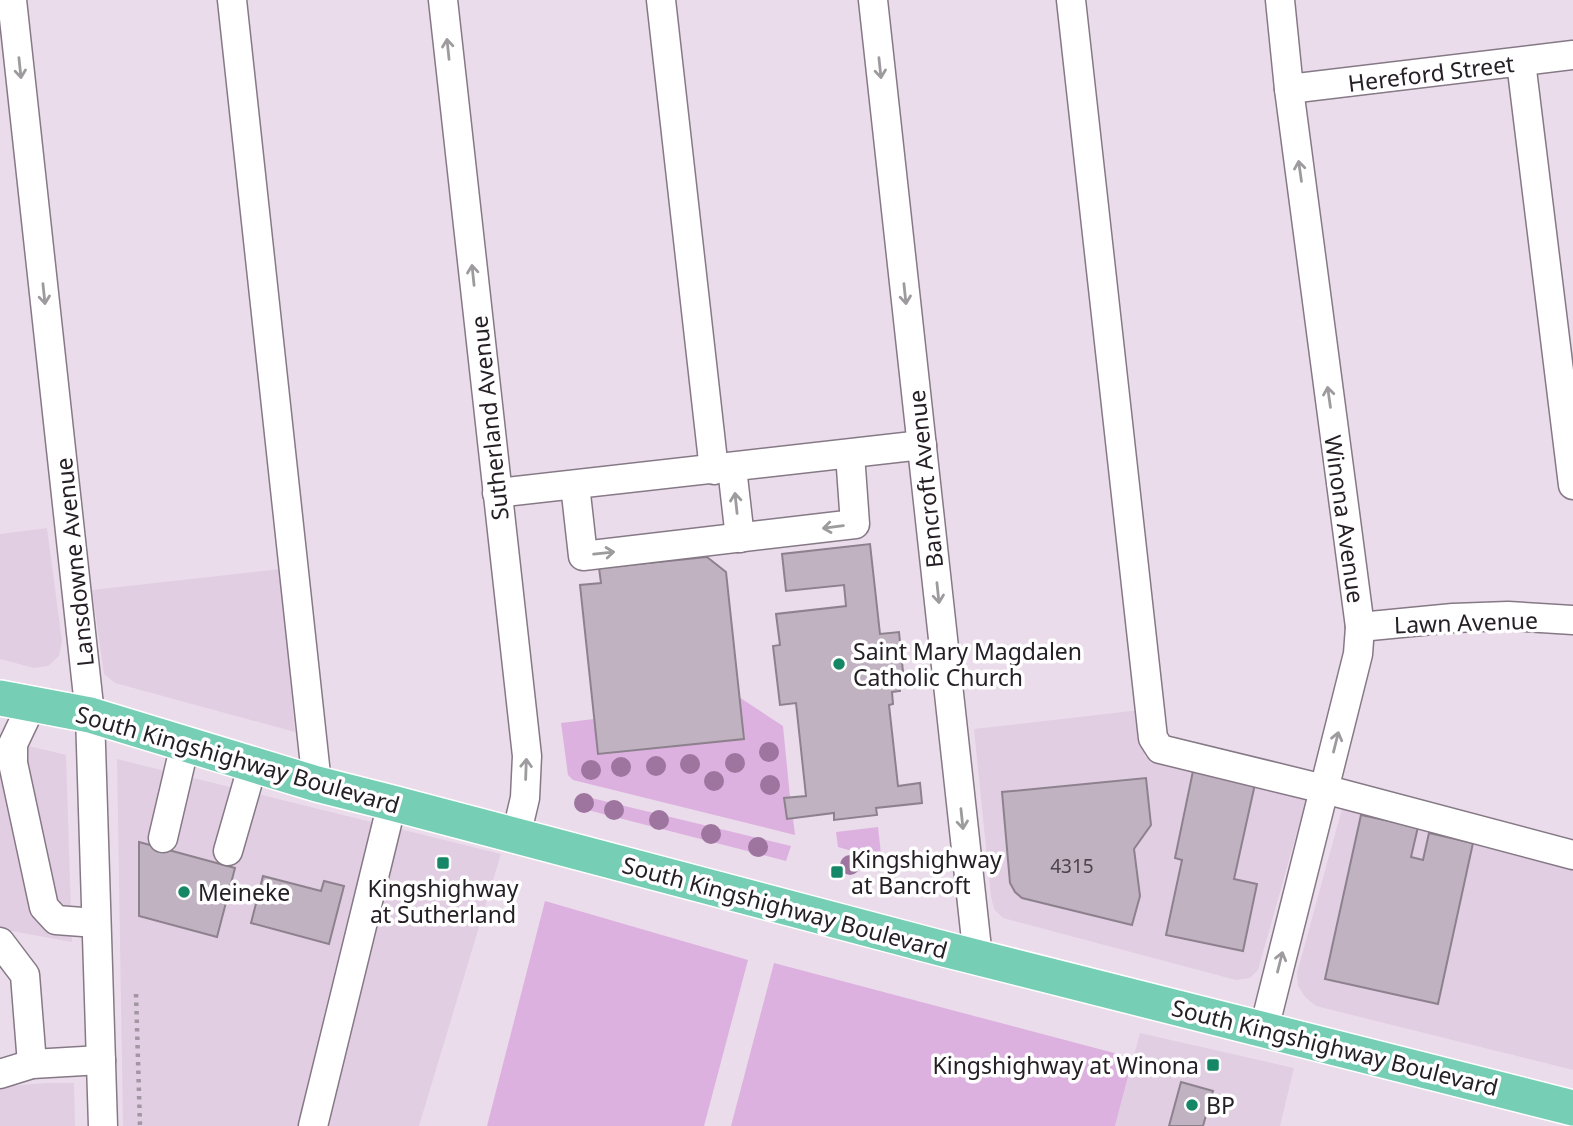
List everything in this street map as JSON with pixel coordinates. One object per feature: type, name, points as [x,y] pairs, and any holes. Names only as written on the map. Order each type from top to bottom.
[{"type":"main road","name":"South Kingshighway Boulevard","points":[[16,701],[90,716],[317,784],[978,958],[1573,1108]]},
{"type":"street","name":"Lansdowne Avenue","points":[[12,0],[90,716],[103,1126]]},
{"type":"street","points":[[232,0],[317,784]]},
{"type":"street","name":"Sutherland Avenue","points":[[443,0],[527,755],[525,798],[516,836]]},
{"type":"street","points":[[661,0],[723,469],[740,538]]},
{"type":"street","name":"Bancroft Avenue","points":[[873,0],[978,958]]},
{"type":"street","points":[[1072,0],[1153,738],[1160,749],[1573,855]]},
{"type":"street","name":"Winona Avenue","points":[[1264,1029],[1358,654],[1360,627],[1289,89],[1280,0]]},
{"type":"street","name":"Hereford Street","points":[[1289,89],[1573,55]]},
{"type":"street","points":[[1521,62],[1573,485]]},
{"type":"street","points":[[497,493],[922,445]]},
{"type":"street","points":[[575,485],[583,556],[855,524],[850,454]]},
{"type":"street","name":"Lawn Avenue","points":[[1360,627],[1508,616],[1573,620]]},
{"type":"street","points":[[16,701],[13,763],[44,907],[56,920],[96,923]]},
{"type":"street","points":[[163,838],[185,744]]},
{"type":"street","points":[[228,851],[253,764]]},
{"type":"street","points":[[313,1126],[392,803]]},
{"type":"street","points":[[0,942],[25,975],[32,1063]]},
{"type":"street","points":[[0,1074],[32,1063],[100,1060]]},
{"type":"path","points":[[136,995],[140,1126]]},
{"type":"shaded area","points":[[47,528],[62,641],[59,656],[48,666],[34,668],[0,659],[0,534]]},
{"type":"shaded area","points":[[280,569],[295,732],[115,683],[104,674],[92,590]]},
{"type":"shaded area","points":[[739,697],[783,726],[790,797],[784,799],[787,819],[793,818],[795,835],[573,780],[568,775],[561,723],[594,719],[598,754],[743,739]]},
{"type":"shaded area","points":[[1140,710],[1145,757],[1306,800],[1258,970],[1250,978],[1236,980],[1003,918],[994,909],[974,729]]},
{"type":"shaded area","points":[[0,739],[66,755],[72,942],[0,929]]},
{"type":"shaded area","points":[[117,759],[501,854],[419,1126],[123,1126]]},
{"type":"shaded area","points":[[579,795],[791,846],[786,861],[576,807]]},
{"type":"shaded area","points":[[1343,805],[1573,867],[1573,1070],[1316,1006],[1305,997],[1298,986],[1297,973]]},
{"type":"shaded area","points":[[878,827],[880,859],[838,847],[836,832]]},
{"type":"shaded area","points":[[545,901],[748,960],[704,1126],[487,1126]]},
{"type":"shaded area","points":[[774,963],[1133,1058],[1115,1126],[731,1126]]},
{"type":"shaded area","points":[[1140,1033],[1294,1068],[1280,1126],[1115,1126]]},
{"type":"shaded area","points":[[74,1083],[75,1126],[0,1126],[0,1087]]},
{"type":"building","name":"Saint Mary Magdalen Catholic Church","points":[[870,544],[880,634],[899,632],[904,682],[899,683],[900,691],[892,692],[893,704],[889,705],[898,786],[920,783],[922,803],[876,808],[877,815],[834,820],[834,813],[787,819],[784,798],[806,796],[796,703],[780,705],[773,646],[780,645],[776,614],[846,606],[844,585],[786,591],[782,554]]},
{"type":"building","points":[[707,557],[726,572],[744,739],[598,754],[580,585],[601,583],[599,568]]},
{"type":"building","points":[[1193,771],[1255,784],[1234,879],[1257,884],[1243,951],[1166,935],[1182,860],[1175,858]]},
{"type":"building","points":[[1146,778],[1151,825],[1134,849],[1140,896],[1132,925],[1022,898],[1015,892],[1010,883],[1002,792]]},
{"type":"building","points":[[1361,815],[1418,827],[1411,857],[1423,860],[1429,833],[1473,843],[1438,1004],[1325,979]]},
{"type":"building","name":"Meineke","points":[[139,842],[235,868],[217,937],[139,916]]},
{"type":"building","points":[[263,876],[321,891],[324,881],[344,886],[329,944],[251,923]]},
{"type":"building","name":"BP","points":[[1181,1082],[1213,1091],[1203,1126],[1169,1126]]},
{"type":"place","name":"Saint Mary Magdalen Catholic Church","points":[[839,664]]},
{"type":"place","name":"Kingshighway at Sutherland","points":[[443,863]]},
{"type":"place","name":"Kingshighway at Bancroft","points":[[837,872]]},
{"type":"place","name":"Meineke","points":[[184,892]]},
{"type":"place","name":"Kingshighway at Winona","points":[[1213,1065]]},
{"type":"place","name":"BP","points":[[1192,1105]]}]
